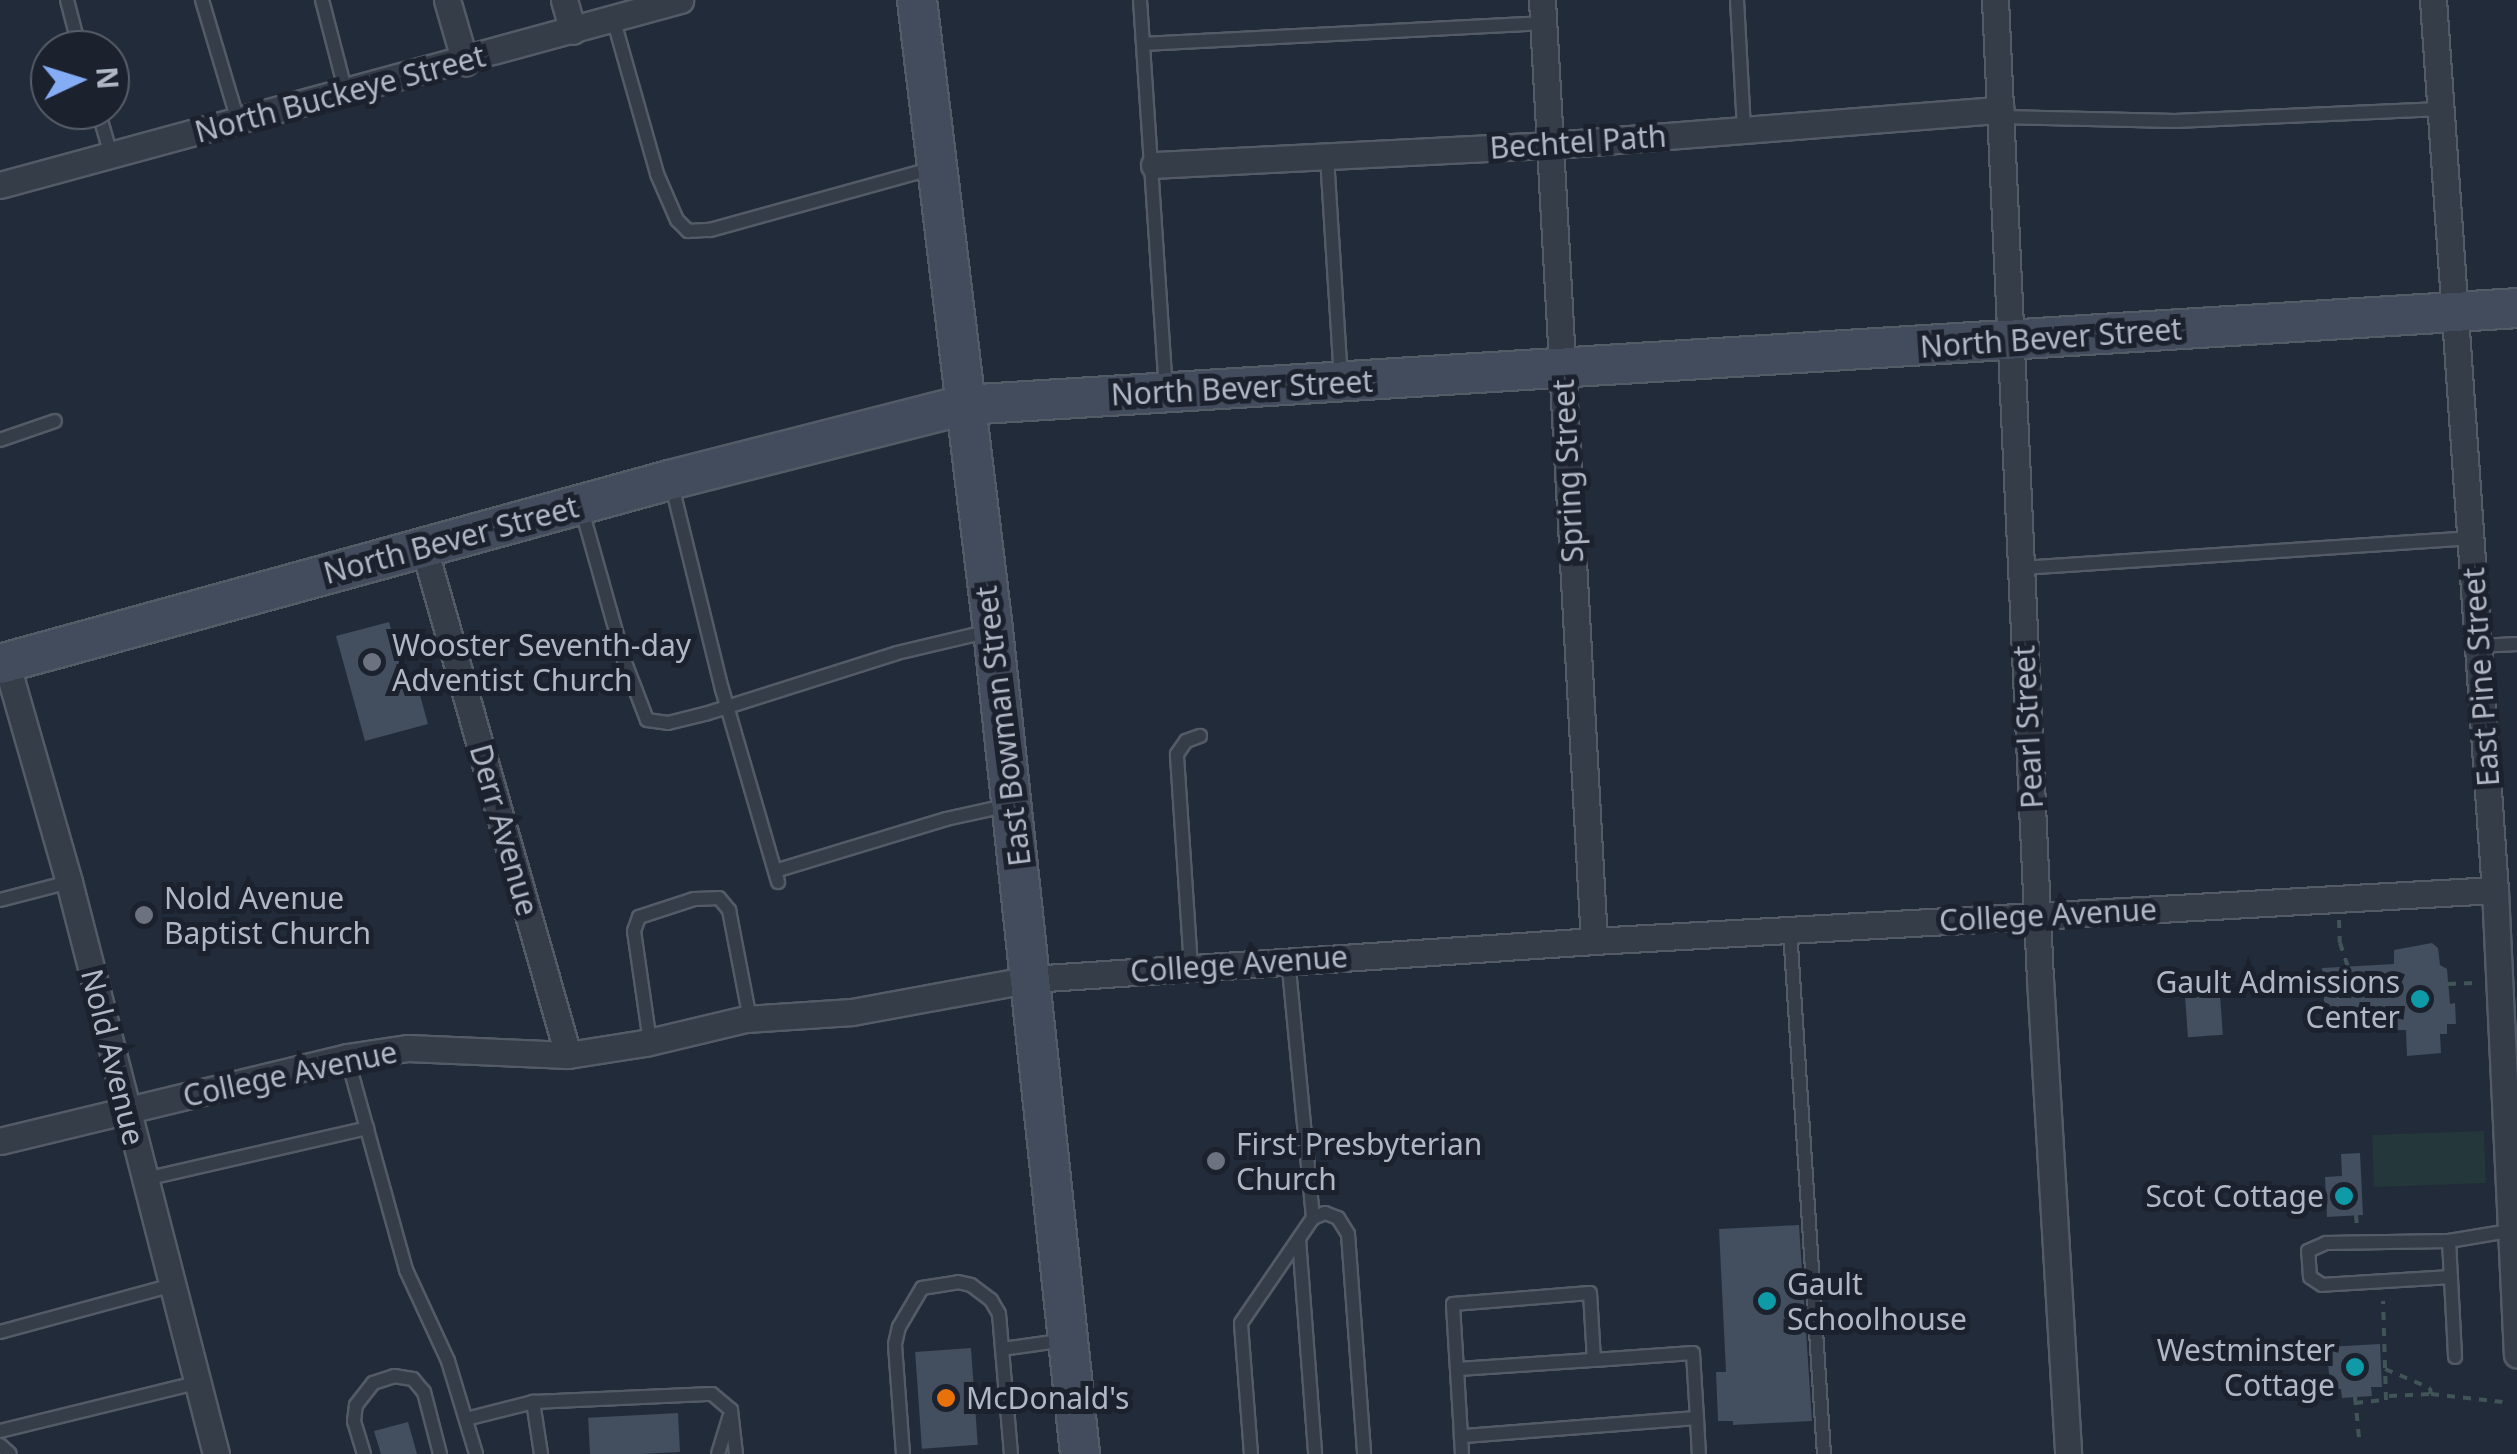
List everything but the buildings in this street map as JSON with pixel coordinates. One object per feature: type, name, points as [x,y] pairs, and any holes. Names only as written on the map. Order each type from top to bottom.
[{"type":"main road","name":"East Bowman Street","points":[[917,0],[993,630],[1080,1454]]},
{"type":"main road","name":"North Bever Street","points":[[3,663],[670,480],[964,404],[2517,308]]},
{"type":"street","points":[[447,0],[465,62]]},
{"type":"street","points":[[564,0],[572,31]]},
{"type":"street","name":"North Buckeye Street","points":[[0,186],[465,62],[680,0]]},
{"type":"street","name":"Pearl Street","points":[[1995,0],[2020,568],[2068,1454]]},
{"type":"street","name":"East Pine Street","points":[[2433,0],[2458,312],[2495,890],[2517,1354]]},
{"type":"street","name":"Spring Street","points":[[1543,11],[1594,941]]},
{"type":"street","name":"Bechtel Path","points":[[1154,166],[1553,145],[2001,114]]},
{"type":"street","name":"Derr Avenue","points":[[424,548],[568,1055]]},
{"type":"street","name":"Nold Avenue","points":[[3,663],[69,882],[169,1286],[216,1454]]},
{"type":"street","name":"College Avenue","points":[[0,1141],[348,1056],[408,1048],[568,1055],[650,1042],[750,1019],[852,1012],[1031,979],[1594,941],[2495,890]]},
{"type":"lane","points":[[67,0],[75,30]]},
{"type":"lane","points":[[202,0],[238,121]]},
{"type":"lane","points":[[322,0],[346,93]]},
{"type":"lane","points":[[1140,0],[1154,166],[1166,394]]},
{"type":"lane","points":[[1737,0],[1744,130]]},
{"type":"lane","points":[[1144,44],[1543,11]]},
{"type":"lane","points":[[613,18],[657,174],[676,220],[688,231],[710,230],[936,168]]},
{"type":"lane","points":[[2001,114],[2175,121],[2441,108]]},
{"type":"lane","points":[[104,130],[111,155]]},
{"type":"lane","points":[[1327,156],[1341,383]]},
{"type":"lane","points":[[0,440],[55,420]]},
{"type":"lane","points":[[670,480],[727,706],[777,877],[946,819],[1012,805]]},
{"type":"lane","points":[[580,505],[624,660],[646,720],[668,722],[897,653],[993,630]]},
{"type":"lane","points":[[2020,568],[2471,538]]},
{"type":"lane","points":[[2478,646],[2517,644]]},
{"type":"lane","points":[[1192,967],[1176,754],[1186,741],[1200,736]]},
{"type":"lane","points":[[0,900],[69,882]]},
{"type":"lane","points":[[650,1042],[634,931],[639,917],[694,899],[719,898],[729,910],[750,1019]]},
{"type":"lane","points":[[1790,930],[1824,1454]]},
{"type":"lane","points":[[1288,960],[1313,1218]]},
{"type":"lane","points":[[348,1056],[406,1270],[448,1361],[476,1454]]},
{"type":"lane","points":[[143,1179],[367,1128]]},
{"type":"lane","points":[[1250,1454],[1240,1322],[1313,1218],[1325,1213],[1338,1218],[1348,1234],[1364,1454]]},
{"type":"lane","points":[[2451,1277],[2322,1285],[2310,1277],[2308,1251],[2326,1243],[2449,1241],[2509,1231]]},
{"type":"lane","points":[[1298,1239],[1315,1454]]},
{"type":"lane","points":[[2449,1241],[2455,1357]]},
{"type":"lane","points":[[904,1454],[895,1344],[917,1293],[928,1285],[972,1284],[996,1306],[1010,1454]]},
{"type":"lane","points":[[0,1332],[169,1286]]},
{"type":"lane","points":[[1462,1454],[1454,1304],[1590,1293],[1594,1360]]},
{"type":"lane","points":[[1002,1349],[1068,1339]]},
{"type":"lane","points":[[1457,1369],[1693,1353],[1699,1454]]},
{"type":"lane","points":[[364,1454],[354,1422],[356,1405],[372,1383],[394,1376],[413,1379],[424,1392],[440,1454]]},
{"type":"lane","points":[[0,1431],[195,1383]]},
{"type":"lane","points":[[466,1418],[532,1402],[712,1394],[731,1410],[736,1454]]},
{"type":"lane","points":[[532,1402],[541,1454]]},
{"type":"lane","points":[[718,1454],[731,1410]]},
{"type":"lane","points":[[1461,1436],[1698,1418]]},
{"type":"lane","points":[[0,1445],[10,1454]]},
{"type":"path","points":[[2339,920],[2340,942],[2355,988]]},
{"type":"path","points":[[2448,984],[2478,982]]},
{"type":"path","points":[[2382,1282],[2386,1396]]},
{"type":"path","points":[[2385,1370],[2430,1388],[2430,1394]]},
{"type":"path","points":[[2358,1438],[2355,1400],[2430,1394],[2503,1402]]},
{"type":"shaded area","points":[[2484,1131],[2486,1183],[2374,1187],[2372,1135]]},
{"type":"place","name":"Wooster Seventh-day Adventist Church","points":[[372,662]]},
{"type":"place","name":"Nold Avenue Baptist Church","points":[[144,915]]},
{"type":"place","name":"Gault Admissions Center","points":[[2420,999]]},
{"type":"place","name":"First Presbyterian Church","points":[[1216,1161]]},
{"type":"place","name":"Scot Cottage","points":[[2344,1196]]},
{"type":"place","name":"Gault Schoolhouse","points":[[1767,1301]]},
{"type":"place","name":"Westminster Cottage","points":[[2355,1367]]},
{"type":"place","name":"McDonald's","points":[[946,1398]]}]
